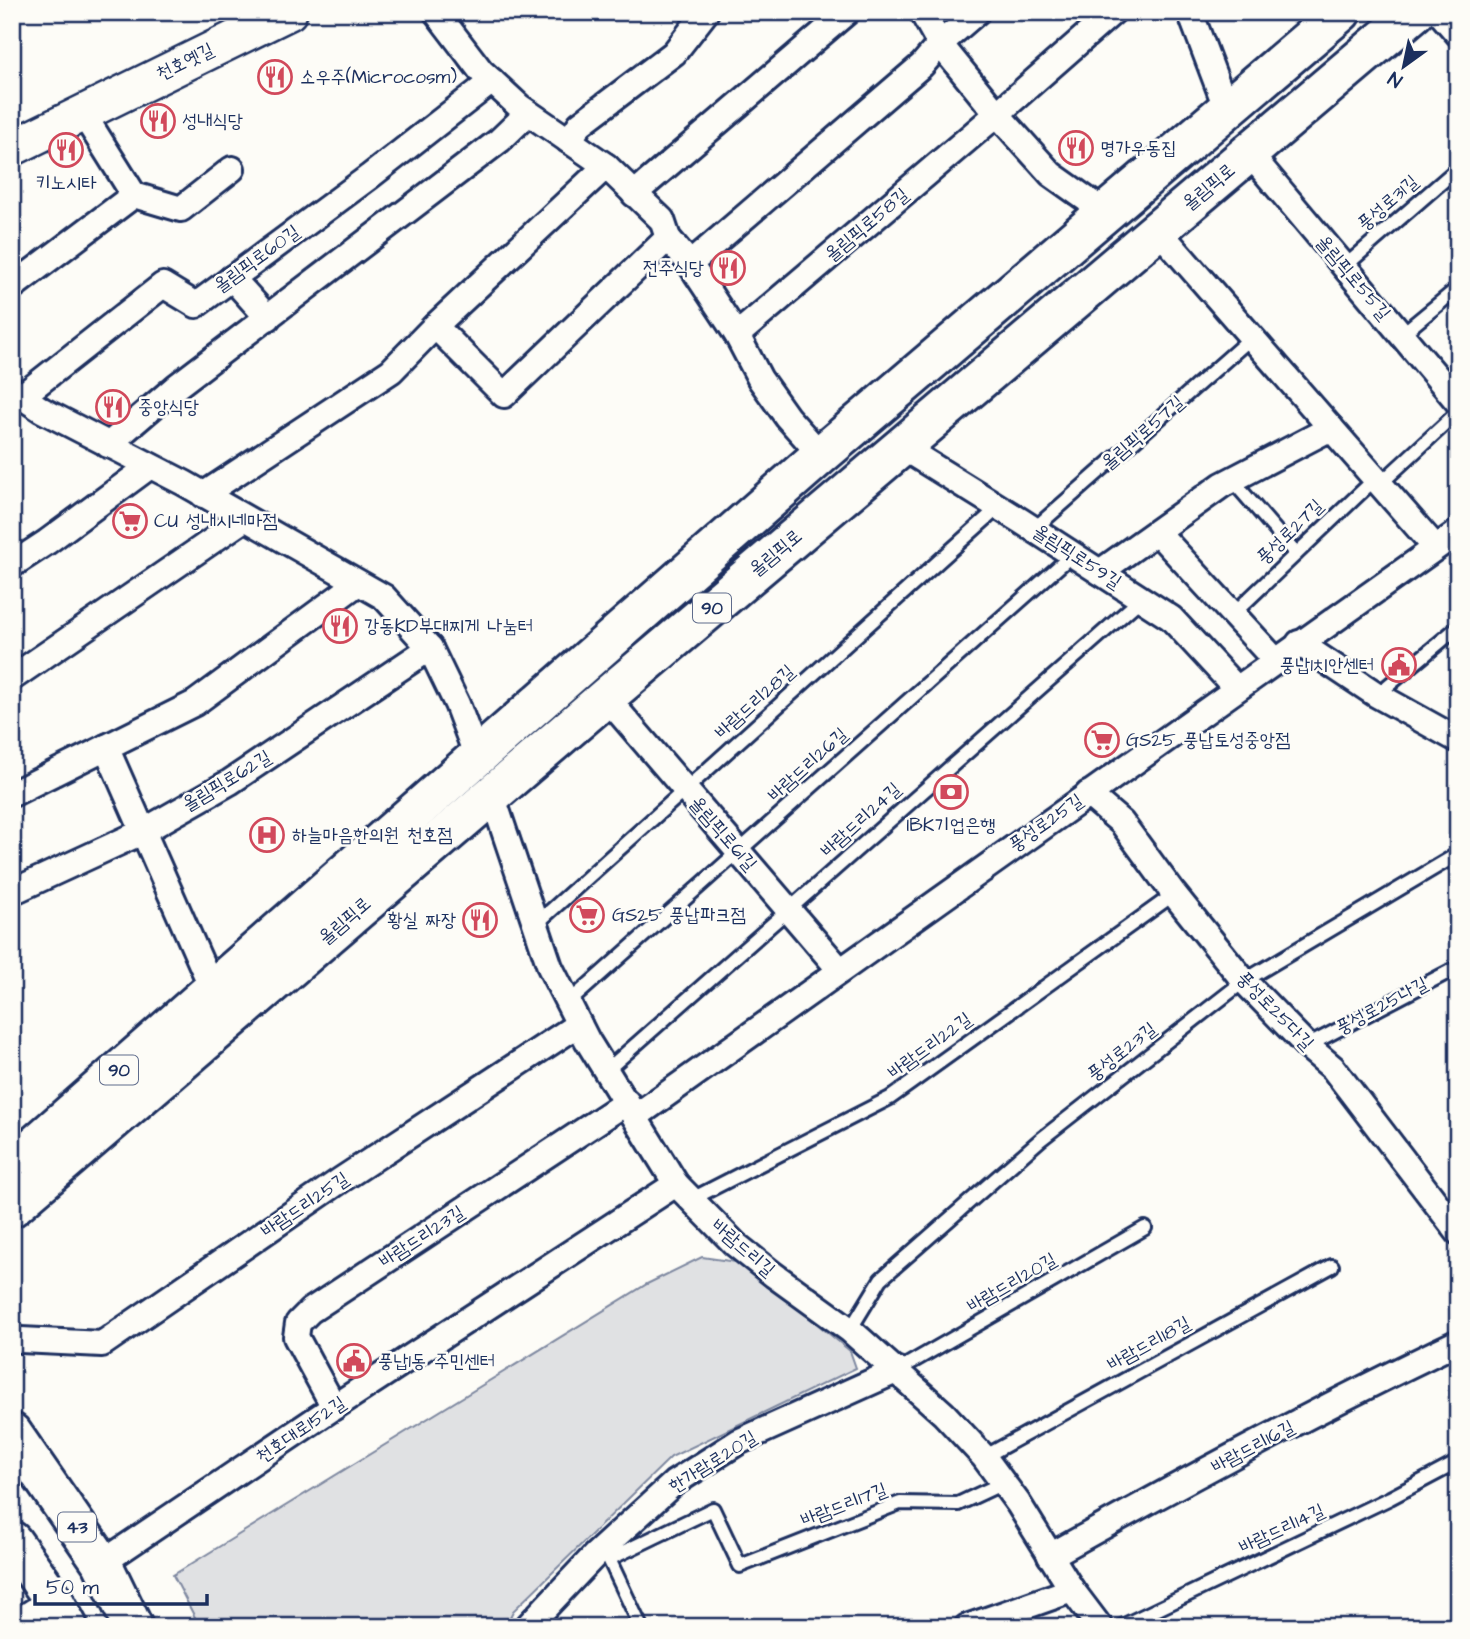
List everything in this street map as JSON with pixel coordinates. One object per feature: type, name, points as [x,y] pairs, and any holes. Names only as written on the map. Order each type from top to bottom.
[{"type":"main road","name":"올림픽로","points":[[12,1207],[20,1164],[212,988],[821,455],[1341,12]]},
{"type":"main road","name":"올림픽로","points":[[20,1164],[492,795],[1415,12]]},
{"type":"main road","points":[[12,1226],[20,1164]]},
{"type":"main road","name":"43","points":[[12,1433],[102,1563],[133,1627]]},
{"type":"main road","points":[[12,1541],[60,1613]]},
{"type":"street","name":"천호옛길","points":[[12,148],[289,12]]},
{"type":"street","points":[[436,12],[481,71],[528,113],[606,166],[662,220],[668,238],[690,264],[737,335],[760,379],[787,417],[821,455]]},
{"type":"street","points":[[569,141],[580,124],[674,53],[706,12]]},
{"type":"street","points":[[634,194],[847,12]]},
{"type":"street","points":[[922,12],[940,44],[1051,174],[1106,213]]},
{"type":"street","points":[[690,264],[922,65],[940,44],[977,12]]},
{"type":"street","name":"올림픽로58길","points":[[737,335],[998,114],[1113,12]]},
{"type":"street","points":[[1190,12],[1227,110]]},
{"type":"street","points":[[1439,12],[1458,34]]},
{"type":"street","name":"올림픽로60길","points":[[17,393],[163,285],[196,305],[369,177],[492,81]]},
{"type":"street","points":[[82,113],[134,195],[181,209],[232,169]]},
{"type":"street","points":[[108,444],[177,386],[500,140],[528,113]]},
{"type":"street","name":"올림픽로55길","points":[[1249,153],[1458,402]]},
{"type":"street","points":[[204,495],[391,371],[435,326],[606,166]]},
{"type":"street","points":[[12,287],[134,195]]},
{"type":"street","points":[[1158,230],[1435,547]]},
{"type":"street","points":[[435,326],[504,394],[668,238]]},
{"type":"street","points":[[232,278],[268,318]]},
{"type":"street","points":[[17,393],[42,410],[204,495],[384,597],[430,648],[457,704],[477,757]]},
{"type":"street","points":[[1100,572],[1232,480],[1331,428]]},
{"type":"street","name":"올림픽로59길","points":[[902,447],[1171,618],[1236,688]]},
{"type":"street","points":[[12,565],[150,466]]},
{"type":"street","points":[[12,678],[244,519]]},
{"type":"street","points":[[1157,532],[1275,660]]},
{"type":"street","name":"풍성로25길","points":[[631,1109],[840,970],[1458,532]]},
{"type":"street","points":[[12,794],[195,703],[358,583]]},
{"type":"street","points":[[1299,643],[1377,695],[1458,740]]},
{"type":"street","name":"올림픽로62길","points":[[12,892],[142,832],[230,782],[430,648]]},
{"type":"street","name":"올림픽로61길","points":[[606,697],[840,970]]},
{"type":"street","points":[[106,747],[212,988]]},
{"type":"street","name":"풍성로25다길","points":[[1088,794],[1122,823],[1174,894],[1244,981],[1307,1046],[1333,1068],[1458,1232]]},
{"type":"street","name":"바람드리길","points":[[492,795],[550,967],[573,1014],[683,1192],[745,1252],[850,1329],[898,1370],[984,1457],[1072,1591],[1100,1627]]},
{"type":"street","name":"바람드리25길","points":[[21,1340],[102,1344],[341,1180],[573,1014]]},
{"type":"street","name":"바람드리23길","points":[[334,1407],[296,1337],[298,1323],[321,1304],[631,1109]]},
{"type":"street","name":"천호대로152길","points":[[102,1563],[334,1407],[683,1192]]},
{"type":"street","name":"바람드리16길","points":[[1050,1556],[1170,1490],[1458,1342]]},
{"type":"street","name":"한가람로20길","points":[[527,1627],[605,1554],[674,1483],[738,1441],[898,1370]]},
{"type":"street","points":[[967,1627],[1072,1591]]},
{"type":"street","points":[[12,1625],[60,1613]]},
{"type":"lane","name":"풍성로31길","points":[[1344,267],[1458,168]]},
{"type":"lane","points":[[1401,335],[1458,288]]},
{"type":"lane","name":"올림픽로57길","points":[[1034,529],[1252,337]]},
{"type":"lane","name":"풍성로27길","points":[[1233,614],[1296,554],[1458,412]]},
{"type":"lane","points":[[1232,480],[1296,554]]},
{"type":"lane","name":"바람드리28길","points":[[536,924],[999,507]]},
{"type":"lane","name":"바람드리26길","points":[[573,1014],[739,853],[1073,554]]},
{"type":"lane","name":"바람드리24길","points":[[607,1070],[1141,598]]},
{"type":"lane","points":[[1377,695],[1458,626]]},
{"type":"lane","name":"풍성로23길","points":[[850,1329],[881,1279],[1040,1140],[1244,981],[1458,854]]},
{"type":"lane","name":"바람드리22길","points":[[683,1192],[890,1098],[1174,894]]},
{"type":"lane","name":"풍성로25나길","points":[[1307,1046],[1458,967]]},
{"type":"lane","name":"바람드리20길","points":[[898,1370],[1145,1228]]},
{"type":"lane","name":"바람드리18길","points":[[984,1457],[1332,1266]]},
{"type":"lane","name":"바람드리14길","points":[[1120,1627],[1390,1498],[1458,1462]]},
{"type":"lane","name":"바람드리17길","points":[[605,1554],[713,1509],[740,1566],[900,1503],[958,1504],[1003,1483]]},
{"type":"lane","points":[[605,1554],[641,1627]]},
{"type":"shaded area","points":[[702,1257],[743,1263],[850,1351],[856,1368],[671,1457],[513,1611],[505,1627],[200,1627],[173,1575],[647,1284]]},
{"type":"place","name":"소우주(Microcosm)","points":[[275,77]]},
{"type":"place","name":"성내식당","points":[[158,121]]},
{"type":"place","name":"명가우동집","points":[[1076,148]]},
{"type":"place","name":"키노시타","points":[[66,150]]},
{"type":"place","name":"전주식당","points":[[728,268]]},
{"type":"place","name":"중앙식당","points":[[113,407]]},
{"type":"place","name":"CU 성내시네마점","points":[[130,521]]},
{"type":"place","name":"강동KD부대찌게 나눔터","points":[[340,626]]},
{"type":"place","name":"풍납1치안센터","points":[[1399,665]]},
{"type":"place","name":"GS25 풍납토성중앙점","points":[[1102,740]]},
{"type":"place","name":"IBK기업은행","points":[[951,792]]},
{"type":"place","name":"하늘마음한의원 천호점","points":[[267,835]]},
{"type":"place","name":"GS25 풍납파크점","points":[[587,915]]},
{"type":"place","name":"황실 짜장","points":[[480,920]]},
{"type":"place","name":"풍납1동 주민센터","points":[[354,1361]]}]
